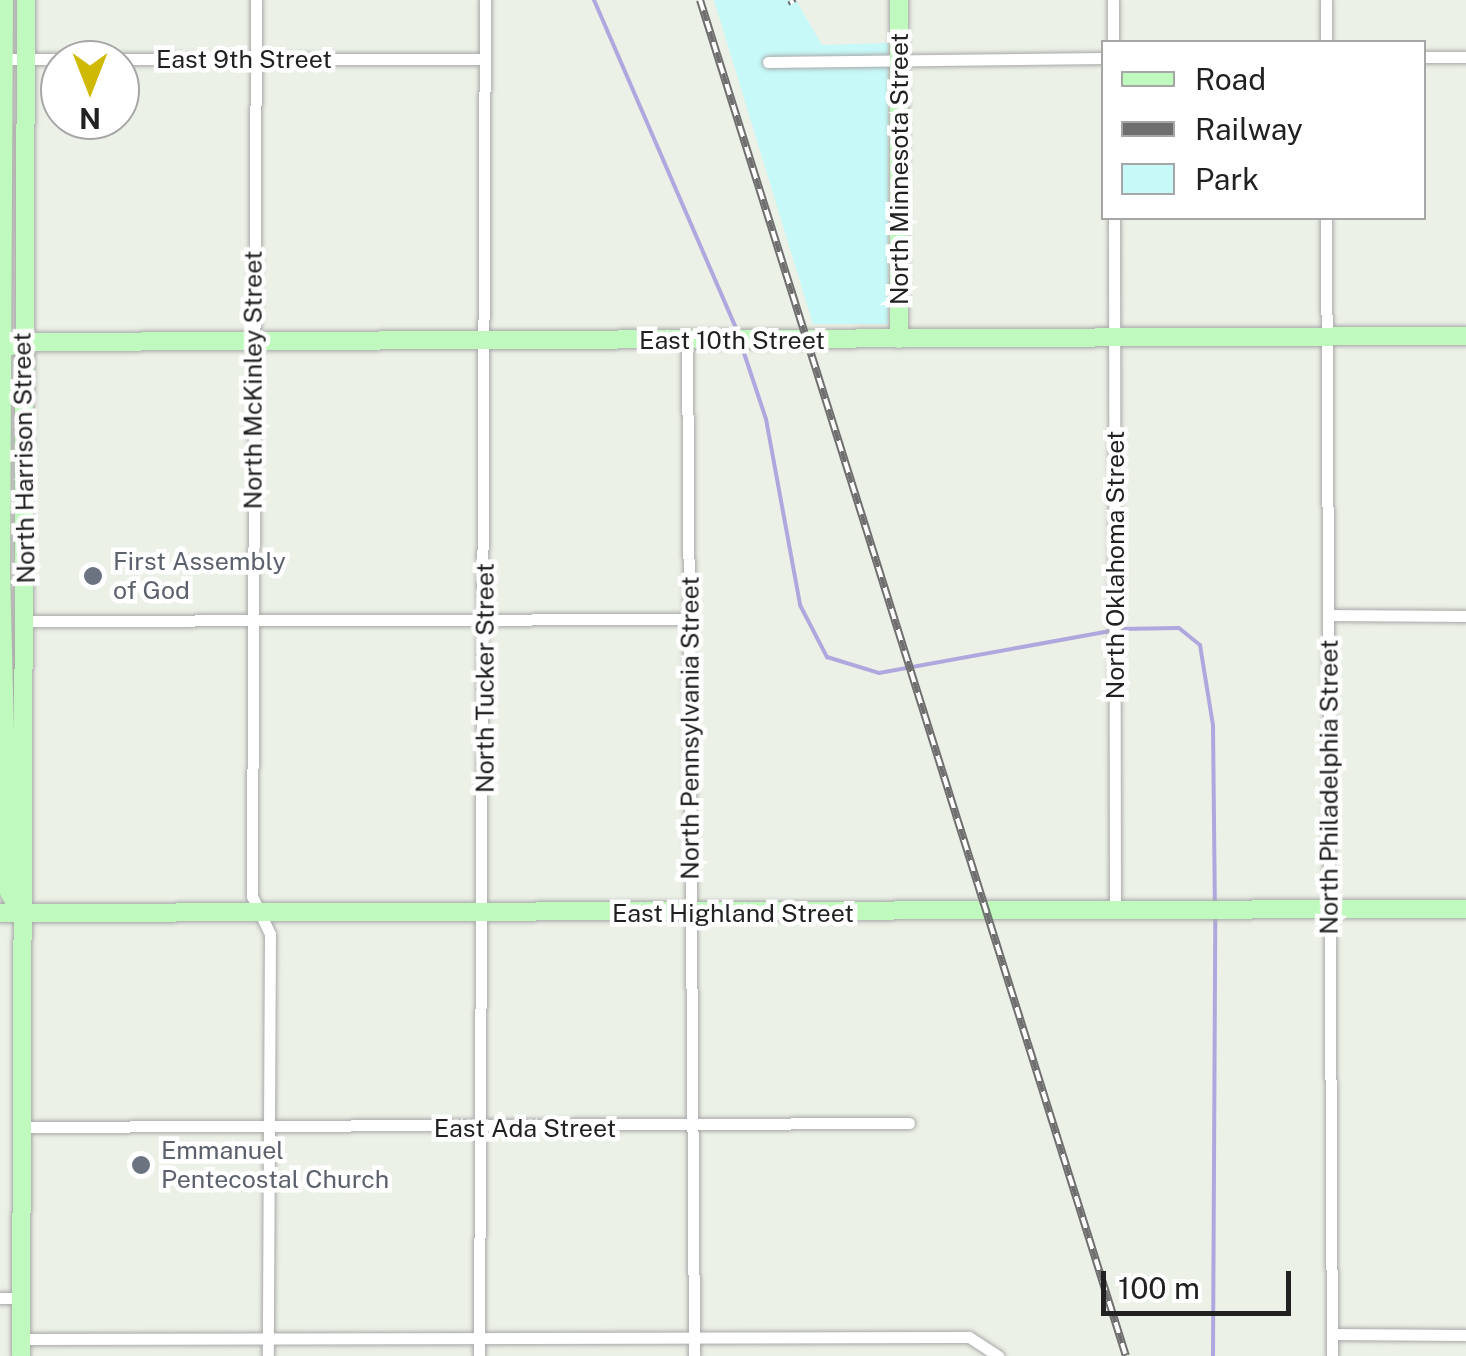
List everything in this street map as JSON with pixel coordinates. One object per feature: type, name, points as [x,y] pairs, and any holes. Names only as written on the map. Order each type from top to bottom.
[{"type":"street","name":"North Harrison Street","points":[[4,0],[3,776],[9,892],[20,913]]},
{"type":"street","name":"North Harrison Street","points":[[21,1348],[20,913],[29,893],[23,342],[26,0]]},
{"type":"street","name":"North McKinley Street","points":[[256,0],[252,619],[258,912],[270,934],[268,1356]]},
{"type":"street","name":"North Tucker Street","points":[[479,1356],[486,618],[486,0]]},
{"type":"street","name":"North Minnesota Street","points":[[898,0],[899,339]]},
{"type":"street","points":[[1113,0],[1114,40]]},
{"type":"street","points":[[1326,0],[1326,40]]},
{"type":"street","points":[[1426,57],[1466,57]]},
{"type":"street","points":[[768,62],[1101,58]]},
{"type":"street","name":"East 9th Street","points":[[4,59],[485,59]]},
{"type":"street","points":[[1,142],[25,142]]},
{"type":"street","name":"North Oklahoma Street","points":[[1114,220],[1115,912]]},
{"type":"street","name":"North Philadelphia Street","points":[[1326,220],[1332,1356]]},
{"type":"street","name":"East 10th Street","points":[[1,349],[23,342],[1466,336]]},
{"type":"street","name":"North Pennsylvania Street","points":[[687,340],[694,1356]]},
{"type":"street","points":[[1,568],[25,568]]},
{"type":"street","points":[[1328,615],[1466,616]]},
{"type":"street","points":[[26,622],[690,618]]},
{"type":"street","name":"East Highland Street","points":[[0,913],[690,914],[1466,908]]},
{"type":"street","name":"East Ada Street","points":[[21,1127],[269,1132],[909,1123]]},
{"type":"street","points":[[0,1298],[21,1298]]},
{"type":"street","points":[[1332,1334],[1466,1335]]},
{"type":"street","points":[[21,1348],[479,1338],[984,1340],[998,1356]]},
{"type":"green space","points":[[714,0],[796,0],[822,45],[888,43],[888,324],[813,324]]},
{"type":"waterway","points":[[594,0],[738,333]]},
{"type":"waterway","points":[[742,347],[766,419],[800,605],[827,657],[879,673],[1110,631]]},
{"type":"waterway","points":[[1120,629],[1179,628],[1200,645],[1213,725],[1215,902]]},
{"type":"waterway","points":[[1213,1356],[1215,916]]},
{"type":"railway","points":[[700,0],[1126,1356]]},
{"type":"railway","points":[[791,0],[793,4]]},
{"type":"place","name":"First Assembly of God","points":[[93,576]]},
{"type":"place","name":"Emmanuel Pentecostal Church","points":[[141,1165]]}]
